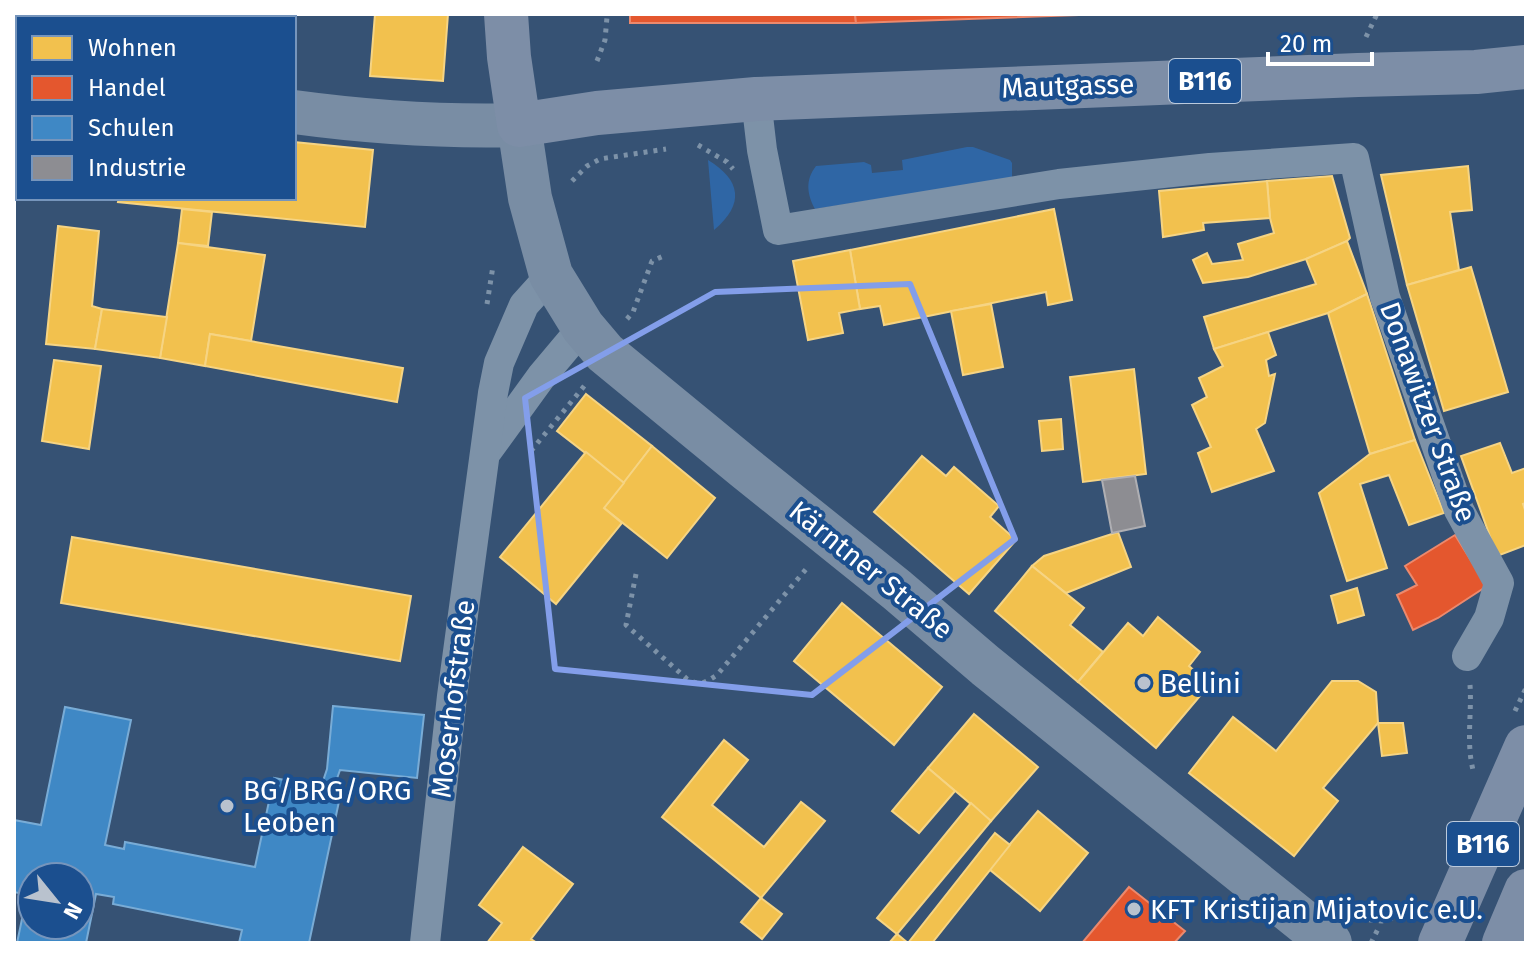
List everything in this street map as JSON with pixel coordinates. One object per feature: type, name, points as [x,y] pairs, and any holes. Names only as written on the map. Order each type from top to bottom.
[{"type":"main road","points":[[296,112],[472,126],[519,125],[506,14]]},
{"type":"main road","name":"Mautgasse","points":[[519,125],[597,113],[756,99],[1476,72],[1526,67]]},
{"type":"main road","name":"Mautgasse","points":[[1476,72],[1526,84]]},
{"type":"main road","name":"Kärntner Straße","points":[[519,125],[530,198],[551,275],[583,327],[605,353],[1330,943]]},
{"type":"main road","name":"B116","points":[[1425,929],[1526,747]]},
{"type":"main road","name":"B116","points":[[1504,943],[1526,891]]},
{"type":"street","name":"Donawitzer Straße","points":[[756,99],[762,150],[778,230],[1059,184],[1210,168],[1354,158],[1385,297],[1459,510],[1499,583],[1489,618],[1467,656]]},
{"type":"street","name":"Moserhofstraße","points":[[425,943],[452,696],[499,363],[524,305],[551,275]]},
{"type":"street","name":"Moserhofstraße","points":[[484,455],[541,377],[583,327]]},
{"type":"path","points":[[1366,37],[1377,14]]},
{"type":"path","points":[[597,61],[605,40],[607,17]]},
{"type":"path","points":[[572,181],[587,166],[600,159],[670,149]]},
{"type":"path","points":[[636,574],[626,625],[695,684],[717,675],[813,560]]},
{"type":"path","points":[[1467,656],[1472,706],[1469,750],[1472,769],[1478,778]]},
{"type":"path","points":[[1371,943],[1380,924],[1425,929]]},
{"type":"highlighted area","points":[[910,284],[1015,539],[812,695],[555,669],[525,398],[715,292]]},
{"type":"shaded area","points":[[967,147],[1010,160],[1012,178],[815,209],[810,198],[808,187],[816,166],[864,162],[871,165],[872,173],[903,170],[902,160]]},
{"type":"shaded area","points":[[708,160],[727,176],[735,193],[731,211],[714,230]]},
{"type":"building: Wohnen","points":[[375,14],[448,14],[443,81],[370,76]]},
{"type":"building: Wohnen","points":[[296,142],[373,150],[365,227],[118,202],[296,200]]},
{"type":"building: Wohnen","points":[[1468,166],[1472,210],[1450,212],[1459,270],[1407,285],[1381,175]]},
{"type":"building: Wohnen","points":[[1332,176],[1350,238],[1347,241],[1306,259],[1248,277],[1203,283],[1193,260],[1207,253],[1212,264],[1243,260],[1238,244],[1274,233],[1267,181]]},
{"type":"building: Wohnen","points":[[1267,181],[1270,218],[1203,223],[1204,230],[1163,237],[1159,191]]},
{"type":"building: Wohnen","points":[[182,209],[212,212],[208,246],[178,243]]},
{"type":"building: Wohnen","points":[[1054,209],[1072,300],[1048,305],[1046,292],[884,325],[880,306],[860,309],[850,250]]},
{"type":"building: Wohnen","points":[[58,226],[99,231],[92,306],[102,309],[95,349],[46,344]]},
{"type":"building: Wohnen","points":[[1347,241],[1367,294],[1328,313],[1214,349],[1204,317],[1316,284],[1306,259]]},
{"type":"building: Wohnen","points":[[178,243],[265,255],[251,341],[210,334],[205,366],[160,358]]},
{"type":"building: Wohnen","points":[[850,250],[860,309],[839,313],[843,333],[808,340],[793,261]]},
{"type":"building: Wohnen","points":[[1471,267],[1508,392],[1444,411],[1407,285]]},
{"type":"building: Wohnen","points":[[1367,294],[1415,440],[1370,454],[1328,313]]},
{"type":"building: Wohnen","points":[[991,304],[1003,367],[963,375],[951,311]]},
{"type":"building: Wohnen","points":[[102,309],[167,317],[160,358],[95,349]]},
{"type":"building: Wohnen","points":[[1268,332],[1276,355],[1266,360],[1269,376],[1275,374],[1265,423],[1256,429],[1274,471],[1212,492],[1198,453],[1211,447],[1192,405],[1207,397],[1199,378],[1223,366],[1214,349]]},
{"type":"building: Wohnen","points":[[210,334],[403,368],[397,402],[205,366]]},
{"type":"building: Wohnen","points":[[54,360],[101,366],[89,449],[42,441]]},
{"type":"building: Wohnen","points":[[1134,369],[1146,474],[1083,482],[1070,377]]},
{"type":"building: Wohnen","points":[[586,394],[652,446],[624,483],[557,431]]},
{"type":"building: Wohnen","points":[[1061,419],[1063,449],[1042,451],[1039,421]]},
{"type":"building: Wohnen","points":[[1415,440],[1444,513],[1409,525],[1389,475],[1360,484],[1387,568],[1347,581],[1319,493],[1370,454]]},
{"type":"building: Wohnen","points":[[1500,443],[1512,473],[1526,468],[1526,503],[1523,504],[1526,545],[1497,556],[1461,456]]},
{"type":"building: Wohnen","points":[[652,446],[715,498],[667,558],[604,508]]},
{"type":"building: Wohnen","points":[[586,452],[624,483],[604,508],[622,523],[556,604],[500,557]]},
{"type":"building: Wohnen","points":[[922,456],[946,476],[954,467],[999,506],[990,517],[1016,540],[969,594],[874,512]]},
{"type":"building: Wohnen","points":[[1118,532],[1131,567],[1066,593],[1032,566],[1044,556]]},
{"type":"building: Wohnen","points":[[72,537],[411,596],[400,661],[61,603]]},
{"type":"building: Wohnen","points":[[1032,566],[1084,608],[1070,625],[1103,652],[1078,682],[995,611]]},
{"type":"building: Wohnen","points":[[1357,588],[1364,615],[1338,623],[1331,596]]},
{"type":"building: Wohnen","points":[[842,603],[942,687],[894,745],[794,661]]},
{"type":"building: Wohnen","name":"Bellini","points":[[1158,617],[1200,652],[1189,666],[1210,684],[1156,748],[1078,682],[1128,623],[1143,636]]},
{"type":"building: Wohnen","points":[[1332,681],[1358,681],[1376,692],[1378,723],[1323,788],[1338,801],[1294,856],[1189,773],[1233,717],[1276,751]]},
{"type":"building: Wohnen","points":[[974,714],[1038,767],[991,821],[928,768]]},
{"type":"building: Wohnen","points":[[1378,723],[1403,723],[1407,753],[1382,756]]},
{"type":"building: Wohnen","points":[[724,740],[748,760],[712,805],[764,847],[801,802],[825,821],[761,898],[662,817]]},
{"type":"building: Wohnen","points":[[928,768],[955,791],[919,833],[892,811]]},
{"type":"building: Wohnen","points":[[971,803],[991,821],[897,934],[877,918]]},
{"type":"building: Wohnen","points":[[1038,811],[1088,853],[1040,911],[989,869]]},
{"type":"building: Wohnen","points":[[995,833],[1010,845],[932,943],[908,943]]},
{"type":"building: Wohnen","points":[[523,847],[573,884],[531,939],[537,943],[487,943],[502,923],[479,905]]},
{"type":"building: Wohnen","points":[[761,898],[782,914],[762,939],[741,922]]},
{"type":"building: Wohnen","points":[[897,934],[908,943],[889,943]]},
{"type":"building: Handel","points":[[198,14],[254,14],[254,16]]},
{"type":"building: Handel","points":[[630,14],[855,14],[856,23],[630,23]]},
{"type":"building: Handel","points":[[855,14],[1107,14],[856,23]]},
{"type":"building: Handel","points":[[14,117],[16,184],[14,183]]},
{"type":"building: Handel","points":[[1455,535],[1487,586],[1438,618],[1413,630],[1397,595],[1417,585],[1405,566]]},
{"type":"building: Handel","name":"KFT Kristijan Mijatovic e.U.","points":[[1129,887],[1185,931],[1174,943],[1082,943]]},
{"type":"building: Schulen","points":[[333,706],[424,715],[417,778],[340,770],[333,790],[341,792],[309,943],[239,943],[242,930],[113,904],[114,897],[96,894],[96,861],[16,861],[14,892],[14,820],[41,825],[65,707],[131,720],[105,845],[124,849],[125,842],[255,867],[274,778],[321,787],[327,769]]},
{"type":"building: Schulen","points":[[17,941],[86,941],[86,943]]},
{"type":"building: Industrie","points":[[1135,476],[1145,526],[1112,533],[1102,480]]},
{"type":"place","name":"Bellini","points":[[1144,683]]},
{"type":"place","name":"BG/BRG/ORG Leoben","points":[[227,806]]},
{"type":"place","name":"KFT Kristijan Mijatovic e.U.","points":[[1134,909]]}]
